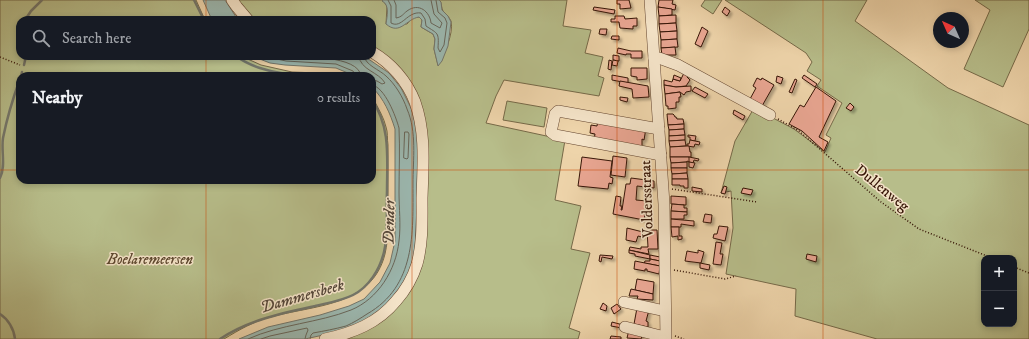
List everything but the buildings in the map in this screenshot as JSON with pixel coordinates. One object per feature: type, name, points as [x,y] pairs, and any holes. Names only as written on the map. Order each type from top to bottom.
[{"type":"street","points":[[232,0],[245,16]]},
{"type":"street","name":"Voldersstraat","points":[[650,0],[663,188],[666,338]]},
{"type":"street","points":[[325,339],[358,330],[382,315],[397,301],[412,276],[416,266],[421,242],[423,140],[419,115],[414,100],[407,87],[386,61],[376,55]]},
{"type":"street","points":[[654,58],[678,65],[770,115]]},
{"type":"street","points":[[659,129],[558,111],[555,114],[551,132],[555,135],[661,155]]},
{"type":"street","points":[[624,302],[665,308]]},
{"type":"street","points":[[645,303],[665,308]]},
{"type":"street","points":[[625,327],[666,338]]},
{"type":"path","points":[[0,57],[20,65]]},
{"type":"path","name":"Dullenweg","points":[[770,115],[799,131],[881,202],[919,229],[984,255]]},
{"type":"path","points":[[663,188],[757,202]]},
{"type":"path","points":[[665,268],[725,278],[736,276]]},
{"type":"path","points":[[1017,268],[1029,273]]},
{"type":"green space","name":"Boelaremeersen","points":[[0,0],[196,0],[203,16],[16,16],[16,60],[250,60],[261,65],[292,72],[16,72],[16,184],[376,184],[376,104],[384,120],[387,131],[388,235],[385,254],[378,271],[368,285],[354,294],[339,301],[322,306],[287,313],[259,321],[224,339],[0,339]]},
{"type":"green space","points":[[236,0],[383,0],[387,6],[386,24],[407,24],[413,17],[419,17],[422,20],[421,27],[433,34],[435,39],[434,49],[438,65],[448,44],[452,26],[451,21],[443,11],[439,0],[567,0],[563,26],[591,30],[585,53],[603,57],[598,76],[604,78],[599,96],[504,80],[496,96],[486,123],[565,140],[555,200],[581,206],[571,249],[590,253],[569,328],[580,332],[578,339],[332,339],[414,279],[422,110],[376,52],[376,16],[249,16]]},
{"type":"green space","points":[[705,0],[722,0],[713,14],[701,6]]},
{"type":"green space","points":[[725,0],[867,0],[855,21],[948,88],[1029,125],[1029,339],[877,339],[795,316],[796,289],[726,274],[733,228],[731,191],[721,193],[735,141],[754,108],[794,129],[825,152],[831,138],[826,135],[842,103],[817,86],[821,80],[807,71],[812,62],[806,53]]},
{"type":"green space","points":[[975,0],[1029,0],[1029,29],[1003,87],[964,69],[990,10]]},
{"type":"green space","points":[[507,101],[547,108],[544,127],[503,120]]},
{"type":"water","points":[[203,0],[225,0],[235,16],[210,16]]},
{"type":"water","points":[[439,0],[441,2],[442,10],[451,22],[448,46],[442,61],[438,66],[434,49],[435,39],[433,34],[421,27],[422,20],[419,17],[414,18],[399,28],[391,27],[386,24],[387,8],[385,3],[382,1]]},
{"type":"water","name":"Dender","points":[[262,60],[370,60],[389,73],[401,88],[411,108],[418,133],[415,251],[410,270],[400,289],[377,314],[360,324],[328,334],[305,339],[239,339],[268,327],[320,315],[349,306],[364,299],[380,282],[390,263],[395,241],[395,129],[386,106],[376,92],[376,72],[346,72],[336,68],[270,63]]},
{"type":"waterway","points":[[28,16],[42,0]]},
{"type":"waterway","name":"Dammersbeek","points":[[194,0],[202,16]]},
{"type":"waterway","points":[[24,65],[25,60]]},
{"type":"waterway","name":"Dammersbeek","points":[[241,60],[253,66],[273,72]]},
{"type":"waterway","points":[[0,178],[3,169],[3,138],[16,91]]},
{"type":"waterway","name":"Dammersbeek","points":[[220,339],[231,332],[266,318],[334,302],[353,295],[359,292],[373,277],[380,265],[386,245],[387,222],[387,144],[382,121],[376,107]]},
{"type":"waterway","points":[[0,314],[10,325],[15,339]]}]
